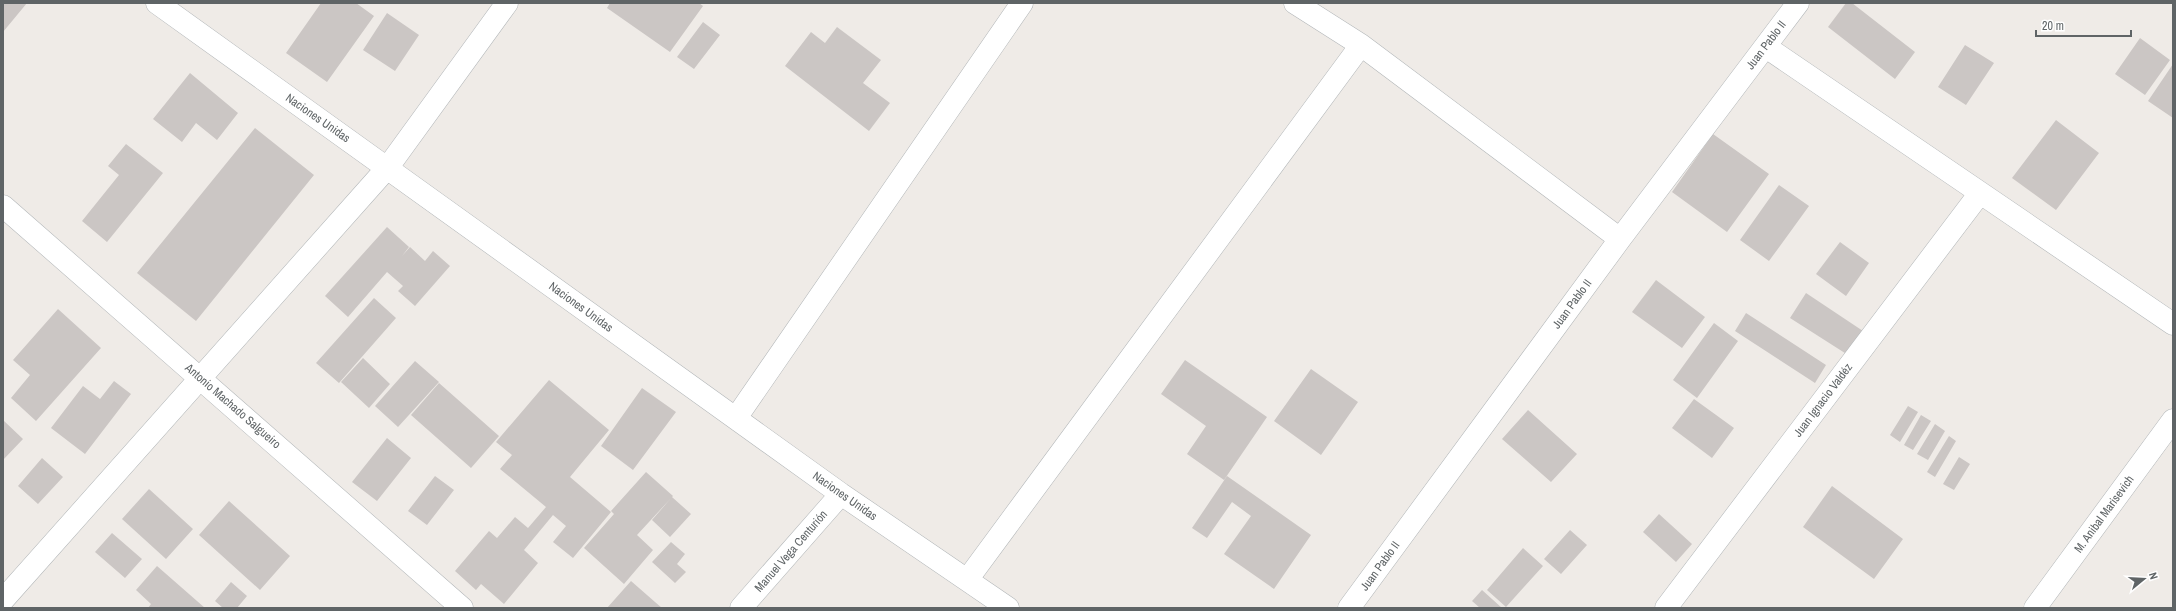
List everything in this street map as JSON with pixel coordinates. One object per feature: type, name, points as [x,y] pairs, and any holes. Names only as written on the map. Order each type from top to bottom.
[{"type":"street","name":"Naciones Unidas","points":[[157,3],[388,167],[841,494],[1008,608]]},
{"type":"street","points":[[3,600],[202,379],[388,167],[508,3]]},
{"type":"street","points":[[736,418],[1022,3]]},
{"type":"street","points":[[1295,3],[1361,45],[1620,239]]},
{"type":"street","name":"Juan Pablo II","points":[[1349,608],[1620,239],[1798,3]]},
{"type":"street","points":[[967,580],[1361,45]]},
{"type":"street","points":[[1766,47],[2173,324]]},
{"type":"street","name":"Juan Ignacio Valdéz","points":[[1666,608],[1980,193]]},
{"type":"street","name":"Antonio Machado Salgueiro","points":[[3,206],[462,608]]},
{"type":"street","name":"M. Anibal Marisevich","points":[[2035,608],[2173,420]]},
{"type":"street","name":"Manuel Vega Centurión","points":[[741,608],[841,494]]},
{"type":"building","points":[[3,3],[27,3],[3,32]]},
{"type":"building","points":[[321,3],[356,3],[374,16],[327,82],[286,53]]},
{"type":"building","points":[[610,3],[699,3],[703,6],[670,52],[607,8]]},
{"type":"building","points":[[1846,3],[1852,3],[1915,52],[1895,79],[1828,27]]},
{"type":"building","points":[[387,13],[419,35],[395,71],[363,50]]},
{"type":"building","points":[[703,22],[720,35],[694,69],[677,57]]},
{"type":"building","points":[[837,27],[881,60],[863,83],[890,103],[869,131],[785,66],[811,32],[825,43]]},
{"type":"building","points":[[2140,38],[2170,60],[2145,95],[2115,74]]},
{"type":"building","points":[[1965,45],[1994,63],[1966,105],[1938,87]]},
{"type":"building","points":[[2173,64],[2173,118],[2148,101]]},
{"type":"building","points":[[190,73],[238,113],[217,140],[196,123],[182,142],[153,119]]},
{"type":"building","points":[[2056,120],[2099,153],[2056,210],[2012,178]]},
{"type":"building","points":[[255,128],[314,175],[196,321],[137,273]]},
{"type":"building","points":[[1713,134],[1769,174],[1727,232],[1672,192]]},
{"type":"building","points":[[126,144],[163,173],[107,242],[82,221],[119,175],[108,166]]},
{"type":"building","points":[[1779,185],[1809,206],[1769,261],[1740,240]]},
{"type":"building","points":[[387,227],[409,247],[402,256],[410,247],[425,261],[433,251],[450,266],[415,306],[398,291],[403,286],[387,272],[348,317],[325,296]]},
{"type":"building","points":[[1840,242],[1869,263],[1846,296],[1816,274]]},
{"type":"building","points":[[1656,280],[1705,317],[1682,348],[1632,312]]},
{"type":"building","points":[[1806,293],[1863,331],[1848,355],[1790,318]]},
{"type":"building","points":[[374,298],[396,318],[339,383],[316,363]]},
{"type":"building","points":[[58,309],[101,348],[36,421],[11,398],[30,375],[13,360]]},
{"type":"building","points":[[1746,313],[1826,365],[1815,383],[1735,331]]},
{"type":"building","points":[[1714,323],[1738,341],[1697,398],[1673,380]]},
{"type":"building","points":[[363,358],[390,384],[369,408],[341,382]]},
{"type":"building","points":[[1185,360],[1267,417],[1224,480],[1187,454],[1206,426],[1161,394]]},
{"type":"building","points":[[415,361],[439,382],[398,427],[375,406]]},
{"type":"building","points":[[1311,369],[1358,402],[1321,455],[1274,421]]},
{"type":"building","points":[[549,380],[609,430],[570,477],[611,512],[573,558],[553,542],[566,526],[553,515],[524,550],[538,563],[504,604],[481,584],[476,590],[455,571],[489,531],[497,538],[515,517],[528,528],[546,507],[500,469],[512,455],[496,442]]},
{"type":"building","points":[[114,381],[131,394],[85,454],[51,428],[83,386],[100,399]]},
{"type":"building","points":[[439,383],[499,436],[471,468],[411,415]]},
{"type":"building","points":[[642,388],[676,412],[633,470],[601,446]]},
{"type":"building","points":[[1694,399],[1734,428],[1712,458],[1672,428]]},
{"type":"building","points":[[1908,406],[1918,412],[1900,442],[1890,435]]},
{"type":"building","points":[[1528,410],[1577,454],[1551,482],[1502,439]]},
{"type":"building","points":[[1921,415],[1931,421],[1913,450],[1904,445]]},
{"type":"building","points":[[3,420],[23,439],[3,460]]},
{"type":"building","points":[[1935,424],[1945,431],[1928,460],[1917,454]]},
{"type":"building","points":[[1949,436],[1956,441],[1935,477],[1927,472]]},
{"type":"building","points":[[387,438],[411,458],[377,501],[352,482]]},
{"type":"building","points":[[1959,457],[1970,464],[1954,490],[1943,484]]},
{"type":"building","points":[[42,458],[63,477],[38,504],[18,486]]},
{"type":"building","points":[[646,472],[673,496],[637,535],[653,550],[624,584],[584,548],[614,514],[611,511]]},
{"type":"building","points":[[435,476],[454,490],[427,525],[408,511]]},
{"type":"building","points":[[1227,476],[1311,535],[1274,589],[1224,554],[1251,516],[1232,502],[1207,538],[1192,528]]},
{"type":"building","points":[[1832,486],[1903,539],[1874,579],[1803,527]]},
{"type":"building","points":[[149,489],[193,529],[166,559],[122,519]]},
{"type":"building","points":[[672,497],[691,514],[670,537],[652,520]]},
{"type":"building","points":[[229,501],[290,556],[260,590],[199,535]]},
{"type":"building","points":[[1659,514],[1692,544],[1676,562],[1643,532]]},
{"type":"building","points":[[1570,530],[1587,545],[1561,574],[1544,559]]},
{"type":"building","points":[[112,533],[142,559],[125,578],[95,552]]},
{"type":"building","points":[[671,542],[685,554],[677,564],[686,572],[675,583],[652,562]]},
{"type":"building","points":[[1523,548],[1543,566],[1506,607],[1487,590]]},
{"type":"building","points":[[157,566],[205,608],[148,608],[151,604],[136,590]]},
{"type":"building","points":[[631,581],[655,602],[662,608],[607,608]]},
{"type":"building","points":[[231,582],[247,596],[237,608],[223,608],[215,601]]},
{"type":"building","points":[[1482,590],[1502,608],[1480,608],[1472,601]]}]
